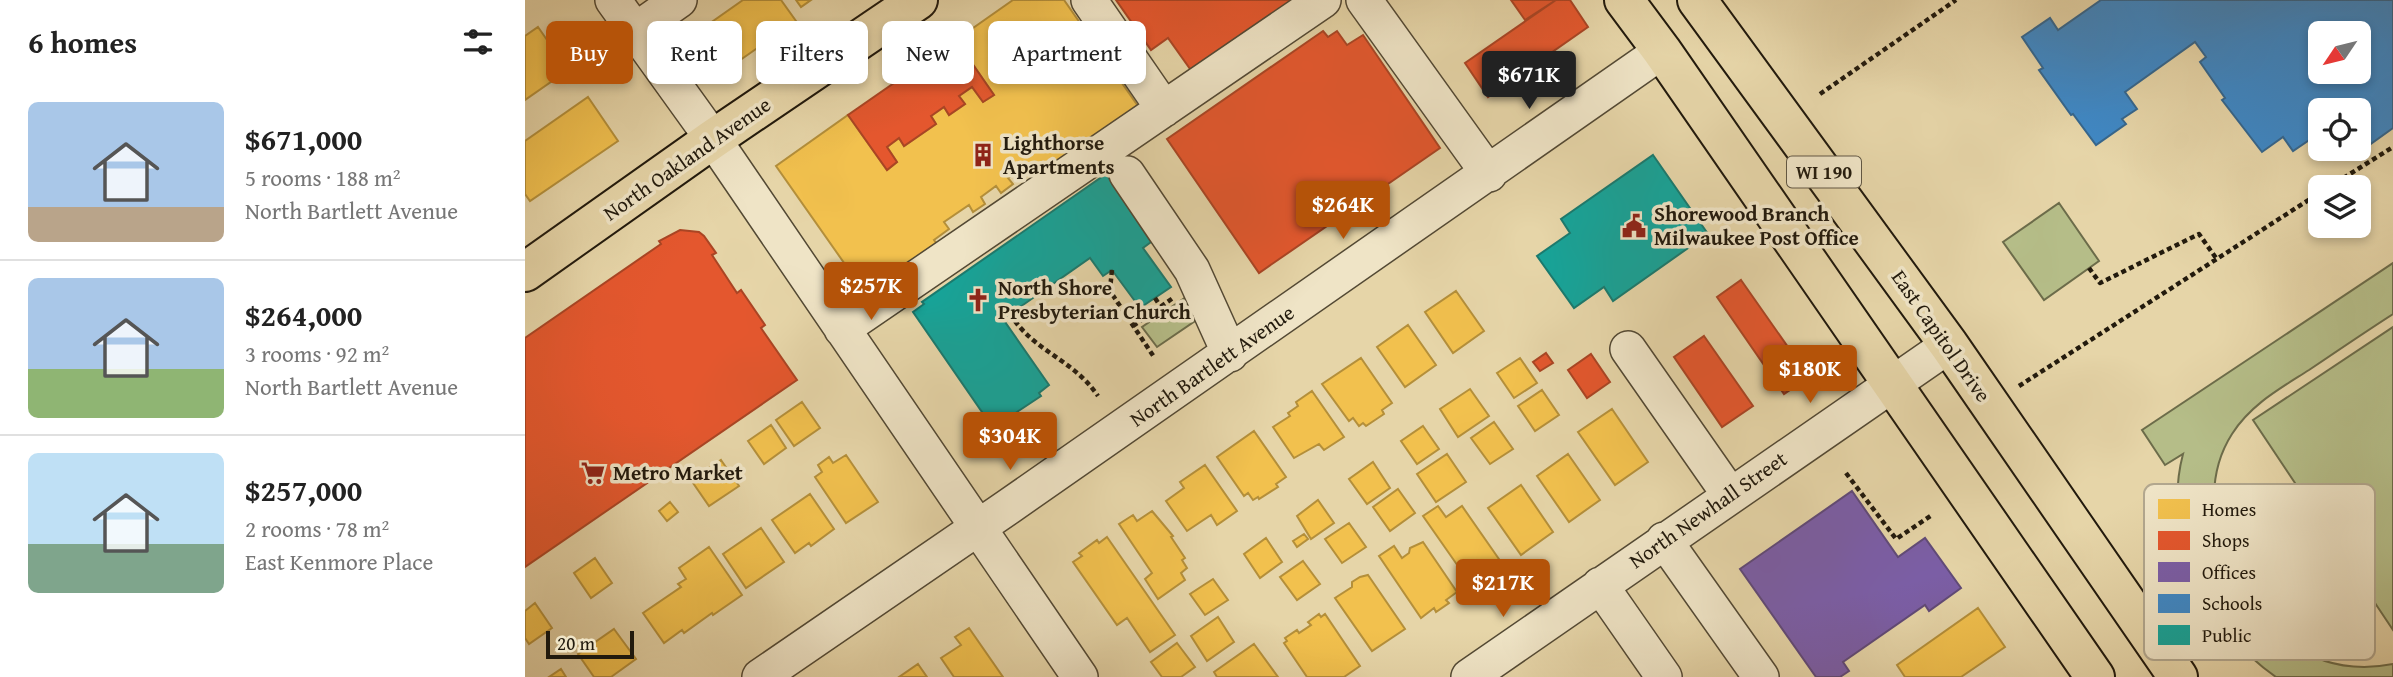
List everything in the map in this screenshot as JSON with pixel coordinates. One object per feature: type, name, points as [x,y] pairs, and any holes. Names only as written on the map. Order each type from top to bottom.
[{"type":"main road","name":"North Oakland Avenue","points":[[525,272],[713,139],[918,0]]},
{"type":"main road","name":"WI 190","points":[[1624,0],[2095,677]]},
{"type":"main road","name":"East Capitol Drive","points":[[1697,0],[1949,345],[2144,628]]},
{"type":"main road","points":[[1662,51],[1688,43],[1702,46],[1715,55],[1814,190],[1836,214],[1868,233]]},
{"type":"main road","name":"East Capitol Drive","points":[[2166,660],[2178,677]]},
{"type":"street","points":[[613,0],[713,139],[1080,677]]},
{"type":"street","points":[[635,31],[679,0]]},
{"type":"street","points":[[1089,0],[1164,109]]},
{"type":"street","points":[[842,329],[1323,0]]},
{"type":"street","points":[[1364,0],[1489,174]]},
{"type":"street","name":"North Bartlett Avenue","points":[[760,677],[1230,354],[1662,51]]},
{"type":"street","points":[[1127,174],[1192,270],[1230,354]]},
{"type":"street","name":"North Newhall Street","points":[[1469,677],[1949,345]]},
{"type":"street","points":[[1628,349],[1730,495]]},
{"type":"street","points":[[1664,540],[1761,677]]},
{"type":"street","points":[[1600,585],[1664,677]]},
{"type":"path","points":[[1820,94],[1956,0]]},
{"type":"path","points":[[2348,175],[2393,147]]},
{"type":"path","points":[[2019,386],[2308,200]]},
{"type":"path","points":[[2089,268],[2099,283],[2199,234],[2215,258]]},
{"type":"path","points":[[1112,270],[1110,289],[1154,356]]},
{"type":"path","points":[[1133,326],[1178,295]]},
{"type":"path","points":[[1155,298],[1161,307]]},
{"type":"path","points":[[1010,314],[1031,340],[1079,372],[1098,396]]},
{"type":"path","points":[[1846,473],[1896,539],[1932,515]]},
{"type":"green space","points":[[2059,203],[2099,261],[2044,300],[2003,242]]},
{"type":"green space","points":[[2393,263],[2393,314],[2257,405],[2232,434],[2219,464],[2216,484],[2178,484],[2183,454],[2165,465],[2142,430]]},
{"type":"green space","points":[[1186,297],[1195,321],[1157,347],[1142,327]]},
{"type":"green space","points":[[2393,327],[2393,630],[2375,603],[2375,484],[2296,484],[2253,420]]},
{"type":"green space","points":[[2255,660],[2322,660],[2374,667],[2393,664],[2393,677],[2276,677]]},
{"type":"building: Homes","points":[[743,0],[781,0],[796,21],[756,21],[756,49],[742,59],[742,21],[713,21]]},
{"type":"building: Homes","points":[[796,0],[811,0],[801,7]]},
{"type":"building: Homes","name":"Lighthorse Apartments","points":[[1013,0],[1064,0],[1079,21],[988,21],[988,84],[1123,84],[1140,109],[1047,174],[1041,165],[1028,174],[1024,167],[1008,178],[1013,184],[1001,193],[996,186],[981,197],[985,204],[973,212],[969,205],[944,222],[949,229],[934,240],[939,247],[868,297],[776,166],[848,115],[887,170],[897,162],[887,147],[899,138],[904,146],[936,124],[931,116],[944,107],[949,115],[965,104],[959,96],[972,87],[983,102],[994,95],[974,66],[974,27]]},
{"type":"building: Homes","points":[[538,27],[546,38],[548,84],[525,100],[525,36]]},
{"type":"building: Homes","points":[[588,97],[618,141],[530,201],[525,194],[525,141]]},
{"type":"building: Homes","points":[[1456,291],[1484,331],[1453,353],[1425,312]]},
{"type":"building: Homes","points":[[1408,325],[1436,365],[1405,387],[1377,347]]},
{"type":"building: Homes","points":[[1361,358],[1392,403],[1382,410],[1384,414],[1366,426],[1363,423],[1359,426],[1353,418],[1349,421],[1322,384]]},
{"type":"building: Homes","points":[[1520,358],[1537,383],[1514,398],[1497,373]]},
{"type":"building: Homes","points":[[1470,389],[1489,416],[1458,437],[1440,409]]},
{"type":"building: Homes","points":[[1542,390],[1559,415],[1535,431],[1518,406]]},
{"type":"building: Homes","points":[[1312,391],[1344,437],[1324,450],[1319,444],[1294,458],[1273,427],[1290,416],[1288,413],[1298,406],[1296,402]]},
{"type":"building: Homes","points":[[802,402],[820,428],[794,446],[776,420]]},
{"type":"building: Homes","points":[[1612,409],[1648,462],[1615,485],[1578,432]]},
{"type":"building: Homes","points":[[1494,422],[1513,449],[1490,464],[1471,438]]},
{"type":"building: Homes","points":[[771,425],[786,448],[764,464],[748,441]]},
{"type":"building: Homes","points":[[1423,426],[1439,449],[1417,464],[1401,441]]},
{"type":"building: Homes","points":[[1254,431],[1286,477],[1276,484],[1278,487],[1253,500],[1248,493],[1244,496],[1217,457]]},
{"type":"building: Homes","points":[[1447,454],[1466,482],[1436,502],[1417,474]]},
{"type":"building: Homes","points":[[1568,454],[1600,500],[1569,522],[1537,476]]},
{"type":"building: Homes","points":[[846,455],[878,502],[846,523],[815,477],[822,472],[818,465],[829,457],[833,463]]},
{"type":"building: Homes","points":[[721,460],[739,486],[709,506],[691,480]]},
{"type":"building: Homes","points":[[1373,462],[1390,488],[1367,504],[1349,479]]},
{"type":"building: Homes","points":[[1205,465],[1237,511],[1217,525],[1211,515],[1187,531],[1166,501],[1184,488],[1180,482]]},
{"type":"building: Homes","points":[[1521,485],[1553,532],[1521,555],[1488,508]]},
{"type":"building: Homes","points":[[1398,489],[1415,513],[1390,531],[1373,507]]},
{"type":"building: Homes","points":[[810,494],[834,529],[811,546],[809,543],[795,553],[772,520]]},
{"type":"building: Homes","points":[[1318,500],[1334,523],[1311,539],[1297,516]]},
{"type":"building: Homes","points":[[670,502],[678,512],[667,521],[659,511]]},
{"type":"building: Homes","points":[[1438,506],[1446,517],[1462,506],[1501,562],[1485,574],[1489,579],[1474,589],[1423,516]]},
{"type":"building: Homes","points":[[1152,511],[1173,536],[1171,537],[1185,558],[1182,560],[1187,568],[1181,573],[1185,580],[1158,599],[1145,579],[1152,573],[1119,524],[1133,515],[1137,521]]},
{"type":"building: Homes","points":[[1349,523],[1366,547],[1342,563],[1325,539]]},
{"type":"building: Homes","points":[[761,528],[784,562],[746,588],[723,554]]},
{"type":"building: Homes","points":[[1304,534],[1308,539],[1297,547],[1293,541]]},
{"type":"building: Homes","points":[[1107,537],[1175,635],[1150,652],[1127,618],[1117,625],[1073,562],[1082,556],[1079,553],[1097,540],[1099,543]]},
{"type":"building: Homes","points":[[1266,538],[1282,562],[1260,578],[1244,554]]},
{"type":"building: Homes","points":[[1423,542],[1457,592],[1446,600],[1449,603],[1436,612],[1434,608],[1421,618],[1379,556],[1394,546],[1402,558],[1409,553],[1410,548]]},
{"type":"building: Homes","points":[[709,547],[742,595],[664,643],[643,613],[681,587],[678,584],[686,579],[679,568]]},
{"type":"building: Homes","points":[[595,558],[612,583],[591,598],[574,573]]},
{"type":"building: Homes","points":[[1303,561],[1320,584],[1297,600],[1280,577]]},
{"type":"building: Homes","points":[[1368,575],[1405,629],[1372,651],[1335,598],[1352,587],[1352,582]]},
{"type":"building: Homes","points":[[1213,579],[1228,600],[1205,615],[1190,594]]},
{"type":"building: Homes","points":[[535,603],[552,628],[529,644],[525,638],[525,611]]},
{"type":"building: Homes","points":[[1978,608],[2005,647],[1961,677],[1905,677],[1897,665]]},
{"type":"building: Homes","points":[[1319,614],[1321,617],[1325,614],[1360,666],[1344,677],[1307,677],[1284,643],[1287,641],[1285,638],[1297,630],[1299,633],[1311,625],[1308,622]]},
{"type":"building: Homes","points":[[1218,617],[1234,642],[1207,661],[1191,636]]},
{"type":"building: Homes","points":[[969,628],[1003,677],[954,677],[941,658],[961,645],[955,637]]},
{"type":"building: Homes","points":[[614,629],[636,659],[611,677],[594,677],[578,654]]},
{"type":"building: Homes","points":[[1177,643],[1195,667],[1181,677],[1162,677],[1151,662]]},
{"type":"building: Homes","points":[[1254,644],[1278,677],[1217,677],[1214,672]]},
{"type":"building: Homes","points":[[918,664],[927,677],[899,677]]},
{"type":"building: Homes","points":[[561,669],[566,677],[549,677]]},
{"type":"building: Shops","points":[[1116,0],[1296,0],[1193,73],[1168,38],[1151,50],[1146,43],[1146,21],[1131,21]]},
{"type":"building: Shops","points":[[1511,0],[1556,0],[1525,20]]},
{"type":"building: Shops","points":[[1556,0],[1570,0],[1588,27],[1488,97],[1465,63]]},
{"type":"building: Shops","points":[[1323,31],[1328,37],[1337,31],[1347,45],[1363,35],[1440,148],[1259,273],[1167,139]]},
{"type":"building: Shops","points":[[974,66],[994,95],[983,102],[972,87],[959,96],[965,104],[949,115],[944,107],[931,116],[936,124],[904,146],[899,138],[887,147],[897,162],[887,170],[848,115],[893,84],[974,84]]},
{"type":"building: Shops","name":"Metro Market","points":[[680,230],[699,232],[704,236],[716,253],[712,255],[737,293],[741,290],[765,325],[761,328],[797,380],[525,567],[525,338],[661,244],[659,241]]},
{"type":"building: Shops","points":[[1741,280],[1809,377],[1784,394],[1717,297]]},
{"type":"building: Shops","points":[[1704,336],[1753,406],[1722,427],[1674,357]]},
{"type":"building: Shops","points":[[1546,353],[1553,363],[1540,371],[1533,362]]},
{"type":"building: Shops","points":[[1591,354],[1610,382],[1587,398],[1568,370]]},
{"type":"building: Offices","points":[[1852,491],[1898,557],[1925,538],[1961,588],[1929,611],[1925,605],[1843,662],[1849,671],[1840,677],[1816,677],[1740,569]]},
{"type":"building: Schools","points":[[2101,0],[2393,0],[2393,128],[2371,144],[2371,98],[2308,98],[2308,141],[2293,151],[2283,137],[2262,152],[2222,100],[2225,98],[2200,62],[2206,57],[2195,42],[2125,92],[2137,109],[2122,119],[2126,124],[2096,145],[2039,70],[2043,68],[2022,37],[2050,18],[2058,30]]},
{"type":"building: Public","name":"Shorewood Branch Milwaukee Post Office","points":[[1653,155],[1708,234],[1613,301],[1604,287],[1574,308],[1537,256],[1570,233],[1561,219]]},
{"type":"building: Public","name":"North Shore Presbyterian Church","points":[[1106,174],[1151,242],[1143,248],[1171,287],[1140,308],[1112,270],[1103,276],[1090,258],[1003,319],[1049,385],[1039,393],[1041,396],[1005,420],[1003,417],[991,425],[913,312],[924,304],[922,302]]},
{"type":"place","name":"Lighthorse Apartments","points":[[983,155]]},
{"type":"place","name":"Shorewood Branch Milwaukee Post Office","points":[[1634,226]]},
{"type":"place","name":"North Shore Presbyterian Church","points":[[978,300]]},
{"type":"place","name":"Metro Market","points":[[593,473]]}]
